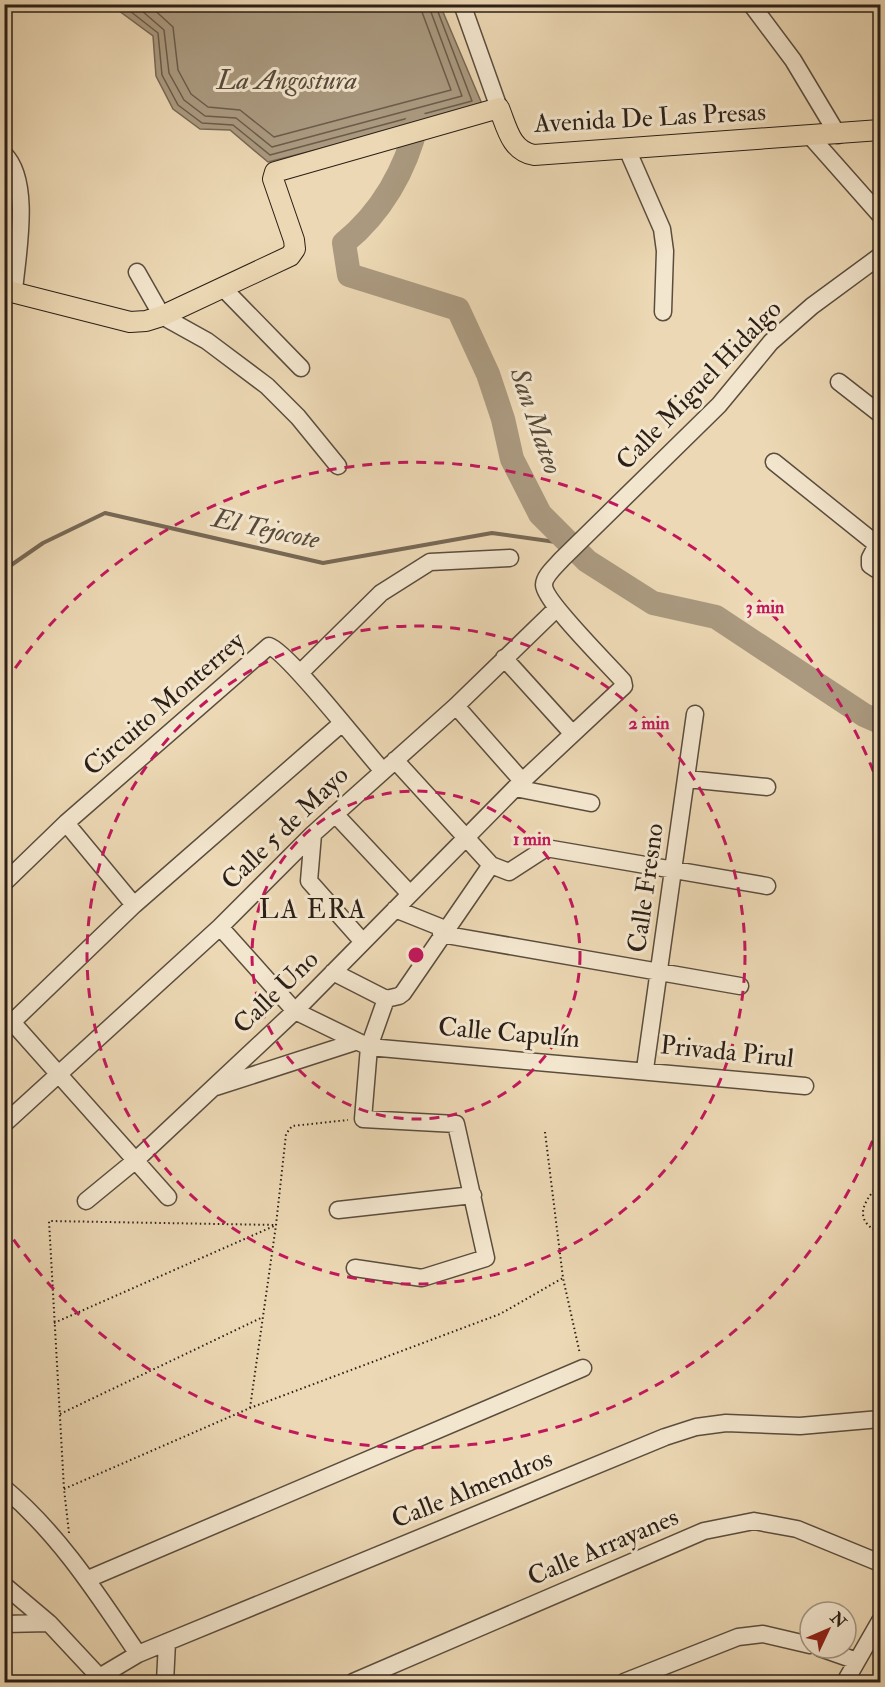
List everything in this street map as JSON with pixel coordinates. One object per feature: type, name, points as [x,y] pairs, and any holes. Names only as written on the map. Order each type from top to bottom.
[{"type":"main road","name":"Avenida De Las Presas","points":[[9,290],[130,322],[162,316],[290,256],[295,249],[273,179],[275,172],[282,168],[499,108],[514,144],[527,154],[838,135],[880,130]]},
{"type":"street","points":[[462,4],[499,108]]},
{"type":"street","points":[[751,4],[793,60],[838,135]]},
{"type":"street","points":[[811,136],[880,215]]},
{"type":"street","points":[[627,149],[662,229],[665,251],[663,312]]},
{"type":"street","points":[[4,154],[18,175],[20,203],[9,290]]},
{"type":"street","name":"Calle Miguel Hidalgo","points":[[557,608],[545,590],[544,583],[562,559],[719,405],[771,342],[812,306],[880,256]]},
{"type":"street","points":[[136,272],[162,316],[207,341],[267,386],[298,417],[338,466]]},
{"type":"street","points":[[222,287],[301,368]]},
{"type":"street","points":[[839,382],[880,414]]},
{"type":"street","points":[[774,462],[879,543],[870,565],[876,569],[880,566]]},
{"type":"street","points":[[300,673],[381,593],[430,562],[510,558]]},
{"type":"street","name":"Calle 5 de Mayo","points":[[4,1124],[220,927],[313,834],[456,706],[557,608]]},
{"type":"street","name":"Calle Uno","points":[[86,1201],[135,1160],[295,1011],[519,785],[624,686],[623,681],[557,608]]},
{"type":"street","name":"Circuito Monterrey","points":[[4,883],[66,823],[269,646],[275,648],[300,673],[341,724],[468,838],[491,865]]},
{"type":"street","points":[[504,658],[573,733]]},
{"type":"street","points":[[456,706],[519,785],[591,803]]},
{"type":"street","name":"Calle Fresno","points":[[645,1069],[695,714]]},
{"type":"street","points":[[168,1197],[59,1073],[9,1027],[134,905],[341,724]]},
{"type":"street","points":[[687,779],[767,787]]},
{"type":"street","points":[[335,814],[410,894]]},
{"type":"street","points":[[66,823],[134,905]]},
{"type":"street","points":[[313,834],[309,881],[363,942]]},
{"type":"street","points":[[355,1268],[422,1278],[486,1258],[456,1124],[363,1119],[362,1044],[386,999],[403,993],[491,865],[513,872],[546,848],[674,868],[767,886]]},
{"type":"street","points":[[395,909],[443,932],[740,986]]},
{"type":"street","points":[[220,927],[295,1011],[362,1044]]},
{"type":"street","points":[[333,972],[386,999]]},
{"type":"street","points":[[212,1089],[362,1044]]},
{"type":"street","name":"Calle Capulín","points":[[362,1044],[645,1069]]},
{"type":"street","name":"Privada Pirul","points":[[645,1069],[805,1086]]},
{"type":"street","points":[[338,1210],[473,1195]]},
{"type":"street","points":[[88,1579],[583,1368]]},
{"type":"street","name":"Calle Almendros","points":[[103,1681],[138,1654],[665,1437],[696,1427],[726,1423],[800,1426],[880,1419]]},
{"type":"street","points":[[4,1488],[24,1505],[72,1559],[138,1654]]},
{"type":"street","name":"Calle Arrayanes","points":[[353,1683],[704,1531],[754,1521],[797,1529],[880,1563]]},
{"type":"street","points":[[4,1585],[49,1623],[103,1681]]},
{"type":"street","points":[[845,1683],[880,1621]]},
{"type":"street","points":[[4,1624],[49,1623]]},
{"type":"street","points":[[624,1683],[738,1637],[763,1634],[798,1642]]},
{"type":"street","points":[[165,1683],[167,1642]]},
{"type":"path","points":[[250,1408],[276,1225],[286,1134],[292,1126],[363,1119]]},
{"type":"path","points":[[545,1132],[563,1278],[583,1368]]},
{"type":"path","points":[[880,1184],[864,1205],[861,1215],[865,1224],[873,1229],[880,1225]]},
{"type":"path","points":[[72,1559],[64,1490],[49,1221],[276,1225]]},
{"type":"path","points":[[54,1323],[276,1225]]},
{"type":"path","points":[[64,1490],[250,1408],[500,1314],[563,1278]]},
{"type":"path","points":[[60,1414],[263,1317]]},
{"type":"water","name":"La Angostura","points":[[111,5],[440,5],[482,104],[437,119],[268,162],[230,130],[200,129],[173,109],[156,76],[153,36]]},
{"type":"waterway","name":"San Mateo","points":[[417,123],[406,157],[390,189],[369,218],[344,243],[349,275],[458,309],[488,374],[503,419],[512,459],[540,514],[587,561],[653,603],[716,617],[864,715],[880,722]]},
{"type":"waterway","name":"El Tejocote","points":[[4,570],[43,543],[105,513],[323,563],[492,533],[570,544]]},
{"type":"district","name":"LA ERA","points":[[313,909]]}]
